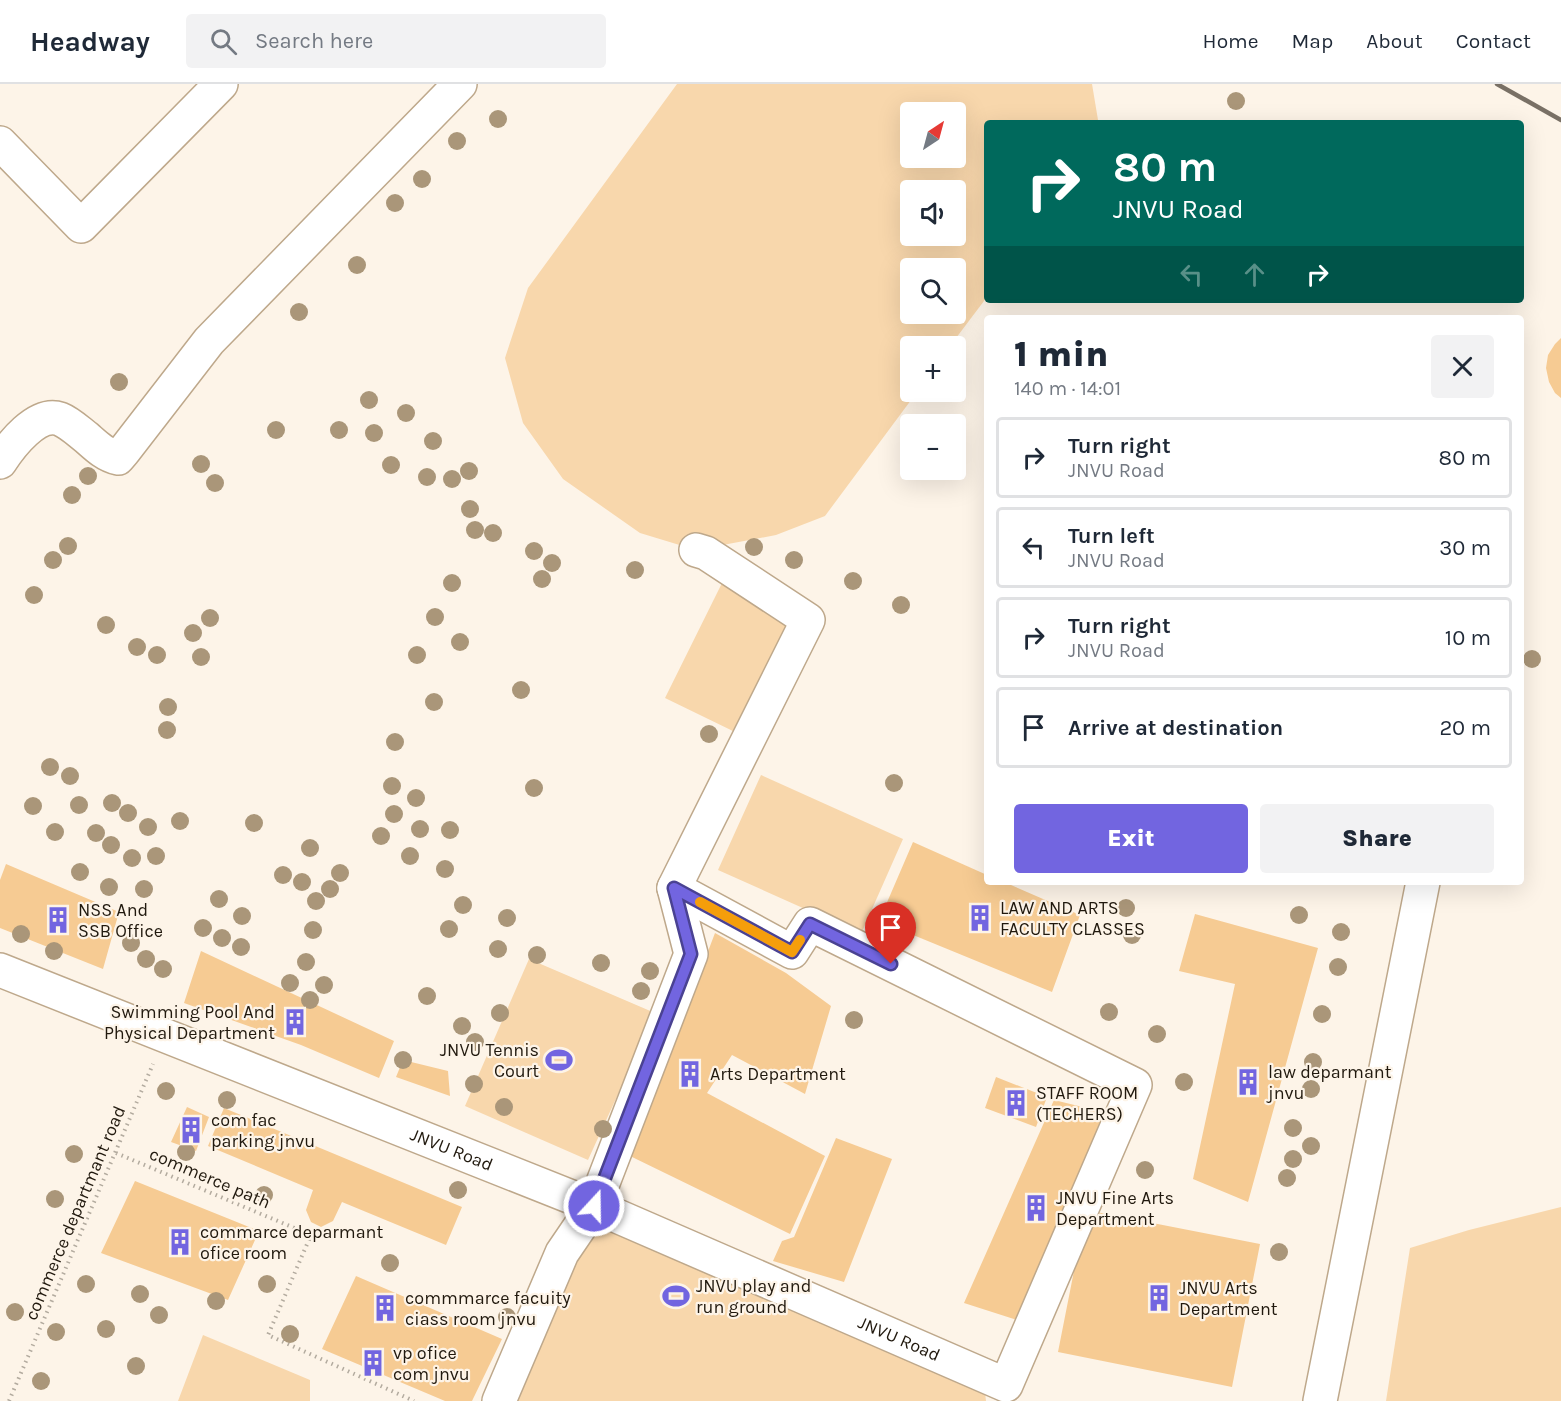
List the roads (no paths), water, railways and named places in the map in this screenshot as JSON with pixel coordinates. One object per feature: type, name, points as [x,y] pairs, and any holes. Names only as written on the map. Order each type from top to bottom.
[{"type":"street","points":[[0,143],[81,226],[221,84]]},
{"type":"street","points":[[0,462],[22,435],[37,422],[49,418],[60,419],[102,450],[118,458],[209,341],[460,84]]},
{"type":"street","points":[[499,1401],[562,1253],[594,1206],[691,954],[674,888],[808,620],[706,553],[696,550]]},
{"type":"street","points":[[1320,1401],[1422,885]]},
{"type":"street","name":"JNVU Road","points":[[0,970],[594,1206],[1006,1385],[1135,1085],[810,924],[792,952],[674,888]]},
{"type":"railway","points":[[1497,84],[1561,120]]},
{"type":"place","name":"LAW AND ARTS FACULTY CLASSES","points":[[980,918]]},
{"type":"place","name":"NSS And SSB Office","points":[[58,920]]},
{"type":"place","name":"Swimming Pool And Physical Department","points":[[295,1022]]},
{"type":"place","name":"JNVU Tennis Court","points":[[559,1060]]},
{"type":"place","name":"Arts Department","points":[[690,1074]]},
{"type":"place","name":"law deparmant jnvu","points":[[1248,1082]]},
{"type":"place","name":"STAFF ROOM (TECHERS)","points":[[1016,1103]]},
{"type":"place","name":"com fac parking jnvu","points":[[191,1130]]},
{"type":"place","name":"JNVU Fine Arts Department","points":[[1036,1208]]},
{"type":"place","name":"commarce deparmant ofice room","points":[[180,1242]]},
{"type":"place","name":"JNVU play and run ground","points":[[676,1296]]},
{"type":"place","name":"JNVU Arts Department","points":[[1159,1298]]},
{"type":"place","name":"commmarce facuity ciass room jnvu","points":[[385,1308]]},
{"type":"place","name":"vp ofice com jnvu","points":[[373,1363]]}]
